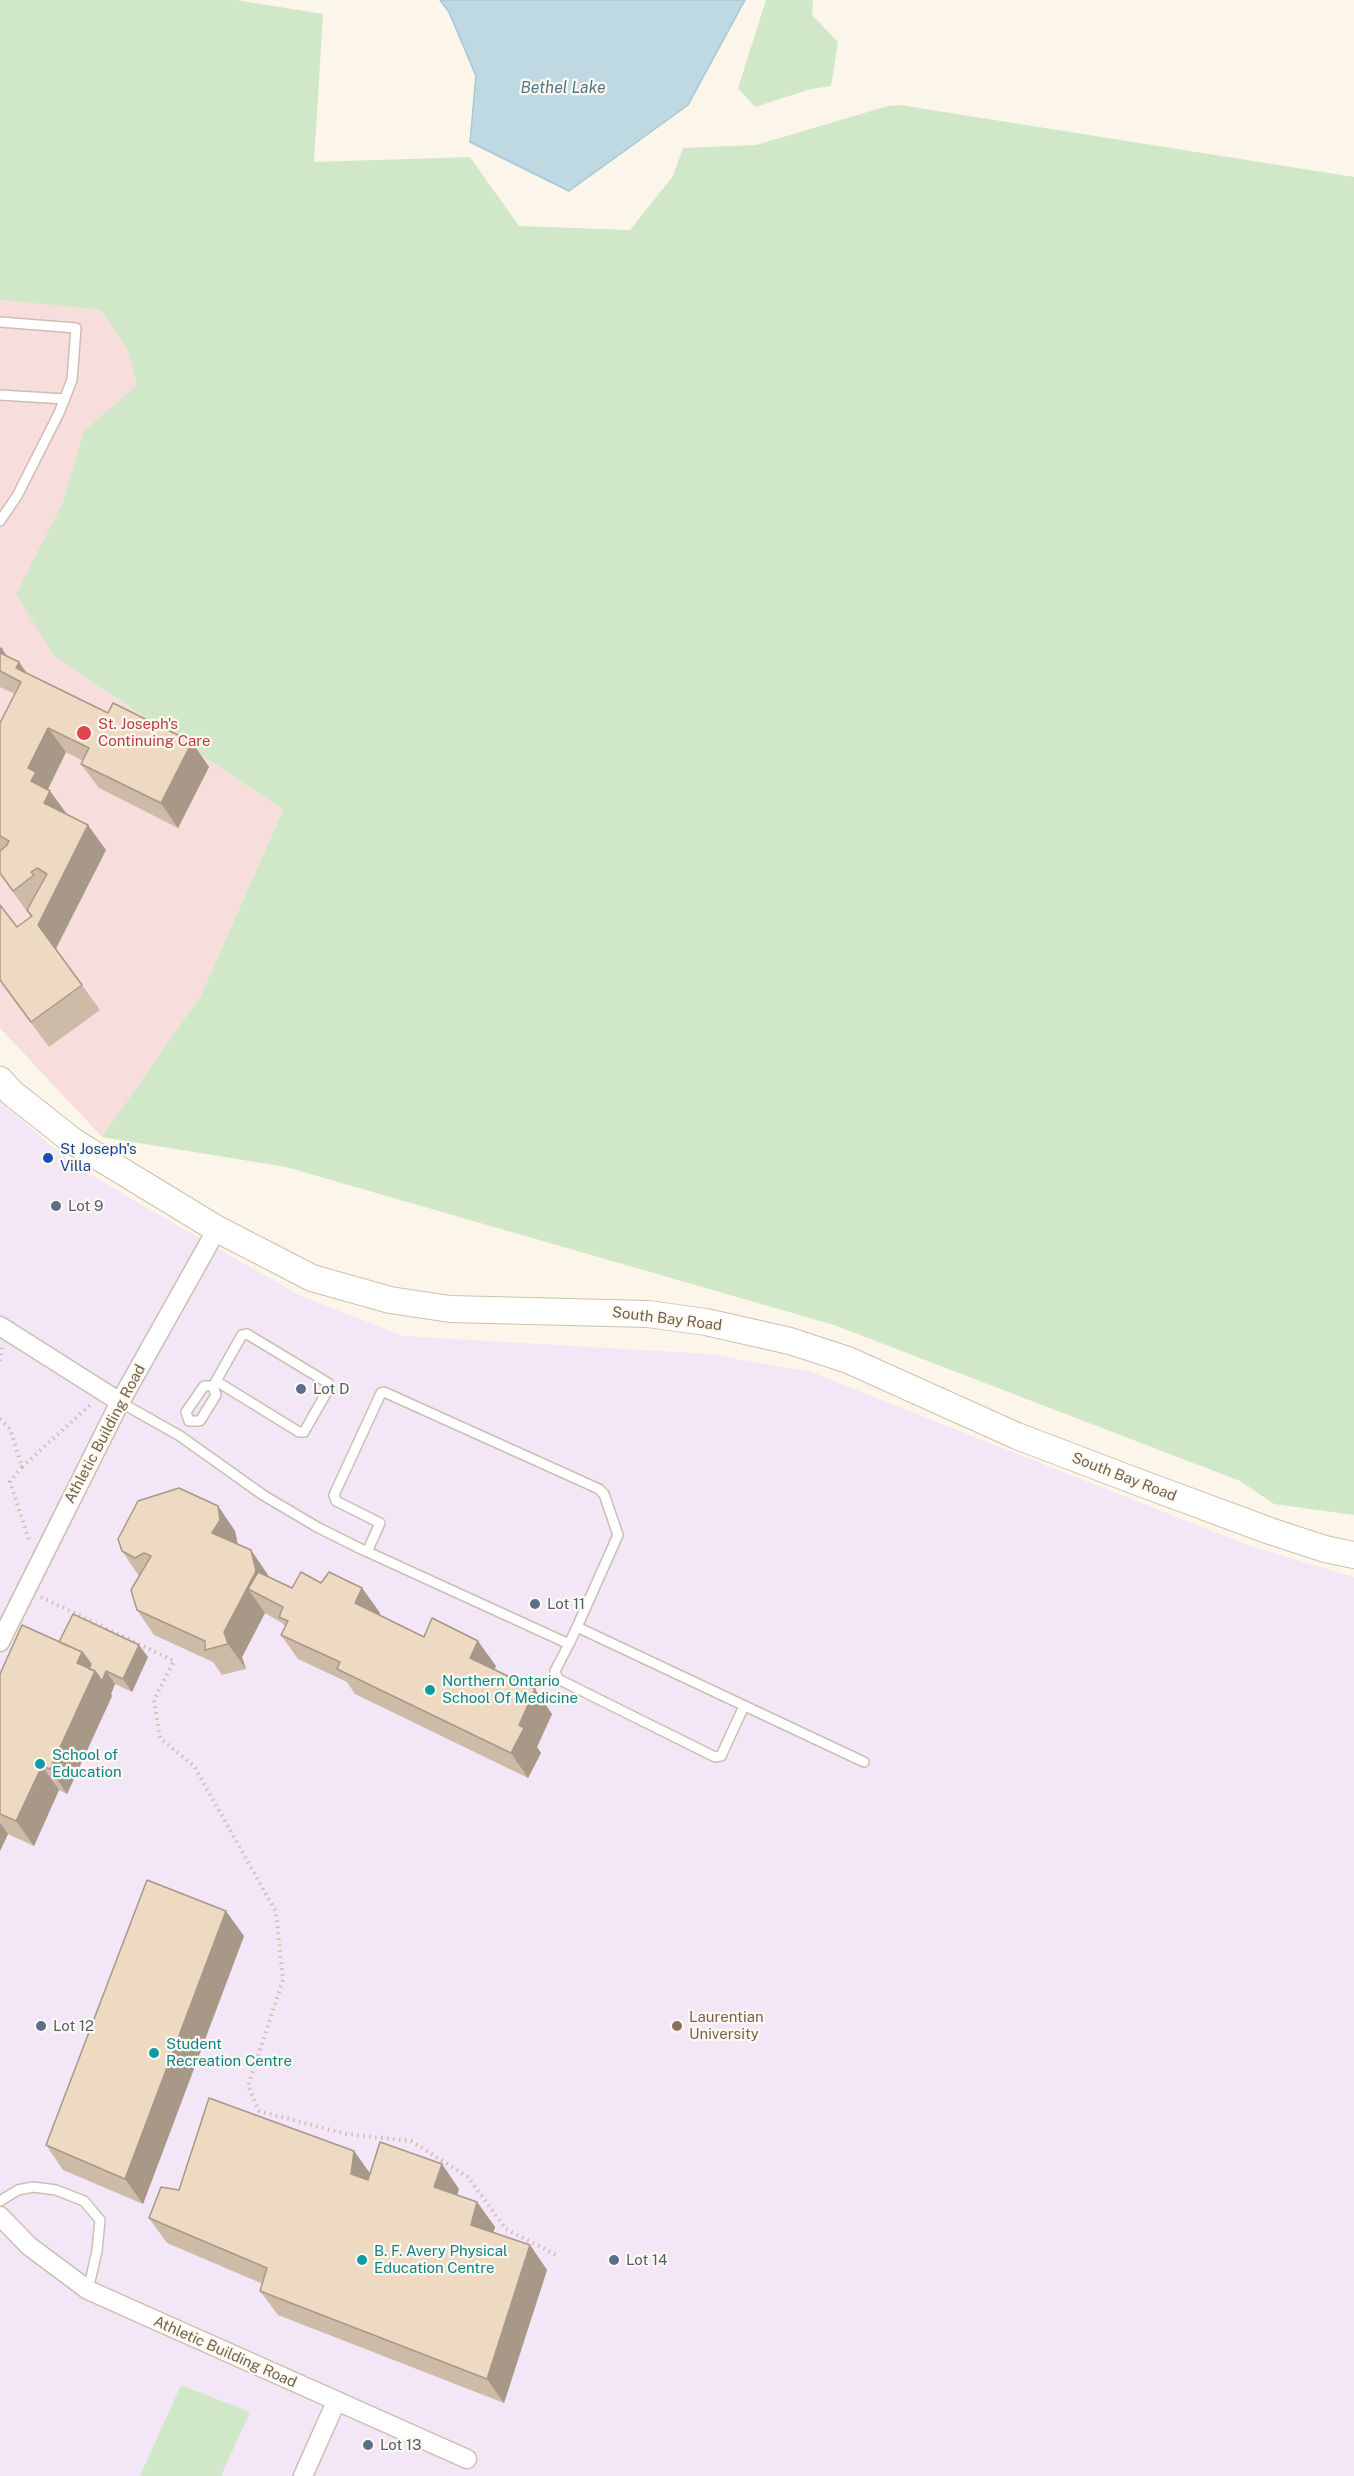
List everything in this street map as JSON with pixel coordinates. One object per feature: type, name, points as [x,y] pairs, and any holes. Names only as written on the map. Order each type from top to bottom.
[{"type":"street","name":"South Bay Road","points":[[0,1080],[12,1093],[74,1142],[217,1229],[312,1278],[390,1300],[450,1309],[648,1314],[706,1322],[790,1341],[848,1360],[1017,1436],[1135,1481],[1270,1531],[1325,1549],[1354,1555]]},
{"type":"street","name":"Athletic Building Road","points":[[0,1642],[120,1402],[217,1229]]},
{"type":"street","points":[[0,1326],[120,1402]]},
{"type":"street","name":"Athletic Building Road","points":[[0,2216],[29,2246],[88,2290],[467,2459]]},
{"type":"street","points":[[303,2476],[336,2402]]},
{"type":"lane","points":[[0,322],[76,328],[72,380],[65,399],[17,496],[0,521]]},
{"type":"lane","points":[[0,395],[65,399]]},
{"type":"lane","points":[[180,1436],[189,1421],[186,1412],[204,1386],[214,1383],[299,1432],[304,1432],[329,1388],[328,1383],[247,1334],[242,1335],[214,1383],[216,1395],[200,1421],[189,1421]]},
{"type":"lane","points":[[367,1552],[380,1523],[336,1501],[334,1495],[381,1393],[384,1392],[592,1486],[604,1494],[618,1535],[617,1543],[555,1671],[558,1679],[715,1756],[722,1756],[744,1706]]},
{"type":"lane","points":[[120,1402],[180,1436],[263,1495],[317,1527],[569,1644]]},
{"type":"lane","points":[[577,1627],[864,1762]]},
{"type":"lane","points":[[0,2201],[18,2190],[33,2187],[56,2190],[84,2201],[100,2220],[97,2251],[88,2290]]},
{"type":"path","points":[[38,1564],[10,1482],[22,1467],[88,1409],[100,1390]]},
{"type":"path","points":[[0,1419],[10,1429],[22,1467]]},
{"type":"path","points":[[26,1590],[174,1661],[154,1700],[160,1738],[194,1766],[276,1912],[283,1980],[248,2086],[259,2111],[346,2134],[411,2141],[468,2177],[506,2229],[558,2256]]},
{"type":"shaded area","name":"St. Joseph's Continuing Care","points":[[0,300],[101,310],[127,348],[137,386],[84,431],[62,504],[17,594],[54,656],[283,810],[201,995],[102,1137],[0,1028]]},
{"type":"shaded area","name":"Laurentian University","points":[[0,1101],[71,1163],[133,1200],[301,1296],[403,1336],[709,1354],[811,1372],[1247,1545],[1354,1577],[1354,2476],[0,2476]]},
{"type":"green space","points":[[0,0],[236,0],[323,14],[314,162],[470,157],[519,226],[630,230],[673,176],[683,148],[756,145],[888,106],[900,105],[1354,177],[1354,1515],[1274,1504],[1240,1481],[834,1325],[286,1167],[102,1137],[201,995],[283,810],[54,656],[16,594],[62,504],[84,431],[137,385],[127,348],[101,310],[0,300]]},
{"type":"green space","points":[[766,0],[813,0],[812,15],[838,42],[831,86],[811,89],[755,107],[738,88]]},
{"type":"green space","points":[[181,2385],[250,2412],[221,2476],[140,2476]]},
{"type":"water","name":"Bethel Lake","points":[[440,0],[745,0],[688,105],[569,191],[470,142],[476,76],[449,12]]},
{"type":"building","points":[[0,653],[19,662],[16,668],[108,713],[113,703],[192,742],[161,803],[81,764],[89,748],[48,728],[28,768],[36,772],[31,781],[50,791],[44,803],[88,825],[38,925],[82,985],[31,1022],[0,980],[0,905],[17,927],[32,916],[27,910],[47,874],[37,868],[31,872],[34,875],[13,891],[0,873],[0,851],[9,841],[0,836],[0,723],[21,682],[0,671]]},
{"type":"building","points":[[179,1488],[218,1506],[220,1520],[212,1533],[251,1550],[256,1571],[224,1632],[228,1644],[205,1650],[205,1641],[137,1610],[131,1590],[151,1556],[144,1553],[135,1558],[122,1551],[118,1539],[138,1501]]},
{"type":"building","name":"Northern Ontario School Of Medicine","points":[[258,1572],[292,1588],[301,1572],[321,1583],[329,1572],[362,1588],[355,1603],[424,1637],[432,1618],[478,1641],[470,1658],[535,1689],[519,1725],[524,1728],[511,1753],[337,1669],[340,1662],[281,1635],[288,1621],[279,1617],[283,1607],[248,1589]]},
{"type":"building","points":[[73,1614],[139,1645],[123,1679],[106,1671],[102,1681],[95,1671],[89,1669],[91,1664],[82,1652],[59,1642]]},
{"type":"building","name":"School of Education","points":[[22,1625],[82,1652],[77,1663],[95,1671],[50,1769],[42,1766],[16,1821],[0,1814],[0,1674]]},
{"type":"building","name":"Student Recreation Centre","points":[[147,1880],[226,1911],[125,2179],[46,2145]]},
{"type":"building","name":"B. F. Avery Physical Education Centre","points":[[209,2098],[354,2151],[351,2174],[368,2180],[380,2142],[442,2164],[434,2187],[477,2202],[471,2225],[530,2245],[487,2379],[260,2291],[267,2268],[149,2218],[161,2187],[179,2190]]},
{"type":"place","name":"St. Joseph's Continuing Care","points":[[84,733]]},
{"type":"place","name":"St Joseph's Villa","points":[[48,1158]]},
{"type":"place","name":"Lot 9","points":[[56,1206]]},
{"type":"place","name":"Lot D","points":[[301,1389]]},
{"type":"place","name":"Lot 11","points":[[535,1604]]},
{"type":"place","name":"Northern Ontario School Of Medicine","points":[[430,1690]]},
{"type":"place","name":"School of Education","points":[[40,1764]]},
{"type":"place","name":"Lot 12","points":[[41,2026]]},
{"type":"place","name":"Laurentian University","points":[[677,2026]]},
{"type":"place","name":"Student Recreation Centre","points":[[154,2053]]},
{"type":"place","name":"B. F. Avery Physical Education Centre","points":[[362,2260]]},
{"type":"place","name":"Lot 14","points":[[614,2260]]},
{"type":"place","name":"Lot 13","points":[[368,2445]]}]
